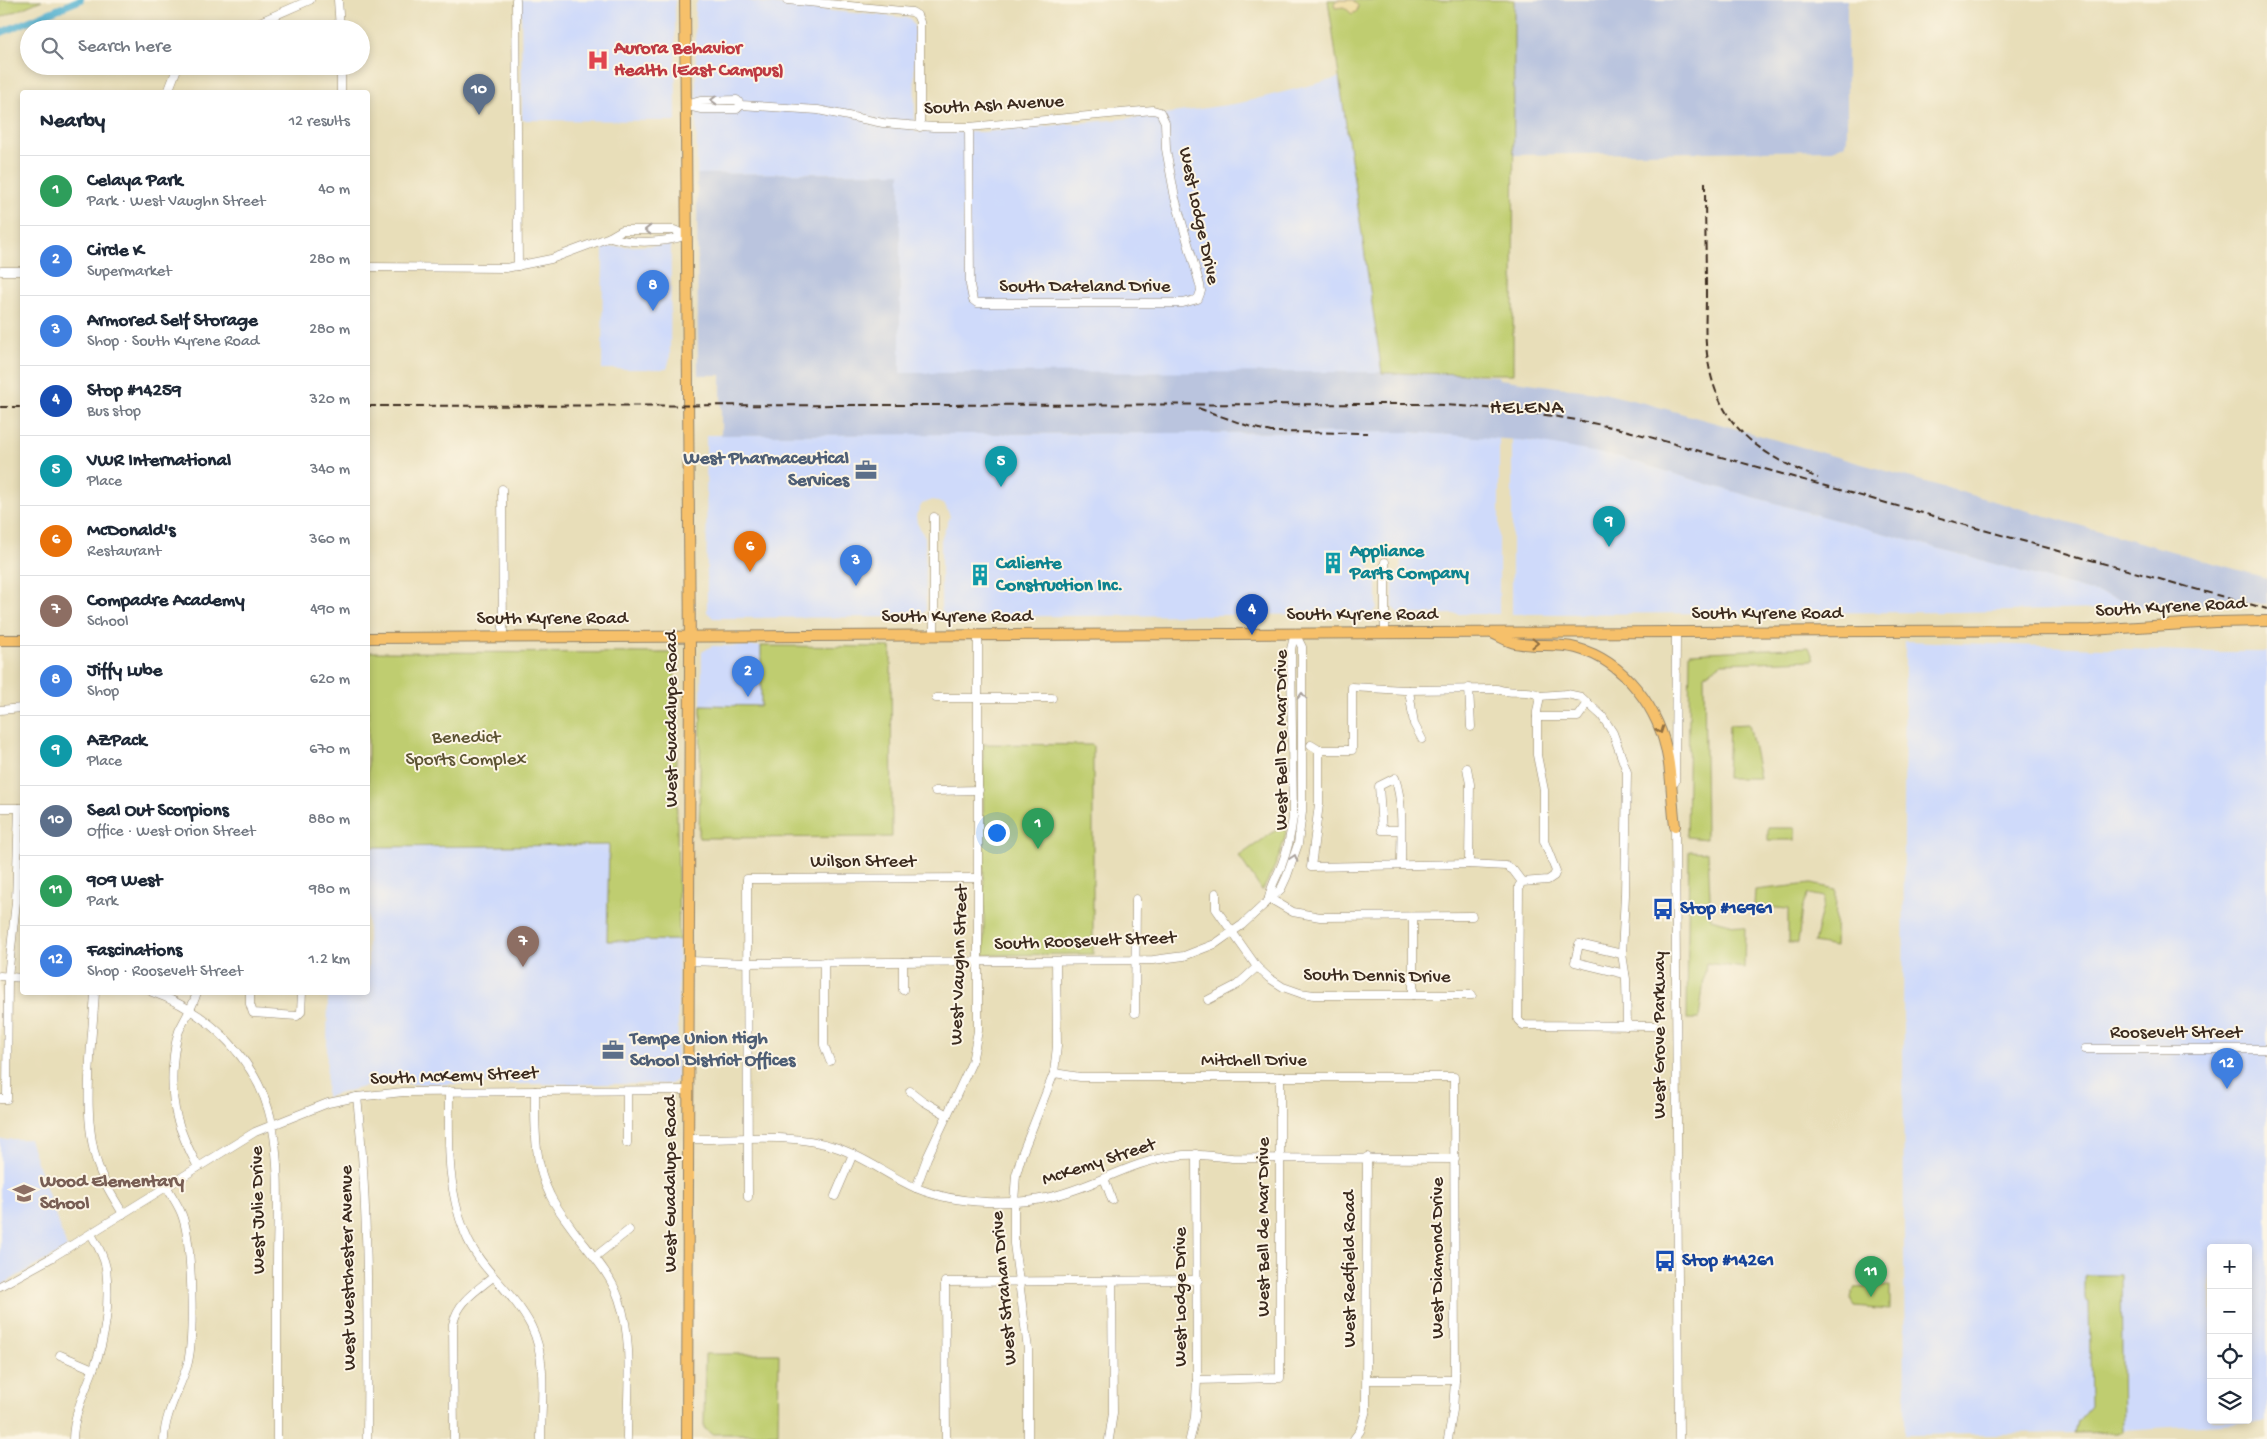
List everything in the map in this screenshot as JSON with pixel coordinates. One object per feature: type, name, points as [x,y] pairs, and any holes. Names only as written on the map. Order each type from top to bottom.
[{"type":"main road","name":"West Guadalupe Road","points":[[685,0],[690,636],[687,1439]]},
{"type":"main road","name":"South Kyrene Road","points":[[370,638],[2091,630],[2267,620]]},
{"type":"main road","points":[[1489,632],[1515,643],[1554,644],[1579,649],[1601,660],[1627,679],[1651,710],[1666,745],[1675,826]]},
{"type":"main road","points":[[0,640],[20,640]]},
{"type":"street","points":[[264,20],[310,0]]},
{"type":"street","points":[[338,0],[339,20]]},
{"type":"street","points":[[516,0],[518,266]]},
{"type":"street","points":[[787,0],[912,12],[917,15],[920,22],[920,127]]},
{"type":"street","points":[[169,90],[175,75]]},
{"type":"street","points":[[341,75],[341,90]]},
{"type":"street","name":"South Ash Avenue","points":[[686,105],[700,101],[736,100],[741,104],[828,111],[883,123],[920,127],[969,127],[1153,110],[1160,112]]},
{"type":"street","name":"West Lodge Drive","points":[[1160,112],[1165,122],[1166,149],[1175,198],[1200,287],[1198,299]]},
{"type":"street","name":"South Dateland Drive","points":[[969,127],[970,280],[973,300],[983,304],[1183,303],[1198,299]]},
{"type":"street","points":[[370,267],[506,268],[551,259],[610,237],[622,230],[674,230],[687,235]]},
{"type":"street","points":[[1,271],[20,271]]},
{"type":"street","points":[[502,489],[503,637]]},
{"type":"street","points":[[934,517],[934,635]]},
{"type":"street","points":[[1385,562],[1386,633]]},
{"type":"street","name":"West Grove Parkway","points":[[1676,632],[1675,826],[1679,1439]]},
{"type":"street","name":"West Bell De Mar Drive","points":[[1233,932],[1269,898],[1281,890],[1298,844],[1301,828],[1302,647],[1295,633]]},
{"type":"street","name":"West Vaughn Street","points":[[916,1188],[927,1158],[972,1062],[978,1031],[978,635]]},
{"type":"street","points":[[1311,744],[1319,750],[1352,750],[1352,687],[1409,690],[1497,689],[1506,693],[1535,693],[1540,696],[1567,694],[1581,697],[1588,703],[1602,716],[1613,733],[1627,772],[1622,954],[1625,974],[1627,1026]]},
{"type":"street","points":[[1469,688],[1471,727]]},
{"type":"street","points":[[1409,690],[1414,724],[1422,739]]},
{"type":"street","points":[[1522,882],[1548,880],[1554,876],[1556,871],[1544,841],[1544,790],[1538,755],[1537,717],[1540,696]]},
{"type":"street","points":[[936,698],[1052,698]]},
{"type":"street","points":[[1537,717],[1578,717],[1588,703]]},
{"type":"street","points":[[0,710],[20,708]]},
{"type":"street","points":[[1319,750],[1319,804],[1311,867],[1469,864],[1510,867],[1522,882]]},
{"type":"street","points":[[1468,768],[1470,784],[1469,864]]},
{"type":"street","points":[[1400,830],[1382,830],[1379,786],[1395,778],[1399,795],[1400,830],[1401,865]]},
{"type":"street","points":[[935,791],[979,790]]},
{"type":"street","points":[[0,808],[20,808]]},
{"type":"street","points":[[4,1099],[4,976],[17,893],[20,829]]},
{"type":"street","name":"Wilson Street","points":[[748,963],[747,879],[979,878]]},
{"type":"street","points":[[1522,882],[1519,886],[1518,1020],[1523,1024],[1655,1026]]},
{"type":"street","name":"South Dennis Drive","points":[[1216,893],[1216,909],[1257,967],[1275,983],[1300,993],[1472,995]]},
{"type":"street","points":[[1269,898],[1285,909],[1304,915],[1332,918],[1472,916]]},
{"type":"street","points":[[1135,1013],[1136,899]]},
{"type":"street","points":[[1414,917],[1414,995]]},
{"type":"street","name":"South Roosevelt Street","points":[[689,961],[748,963],[1135,961],[1184,956],[1215,944],[1233,932]]},
{"type":"street","points":[[1622,954],[1579,944],[1575,962],[1625,974]]},
{"type":"street","name":"West Strahan Drive","points":[[1028,1439],[1028,1349],[1014,1244],[1014,1202],[1016,1175],[1022,1154],[1054,1073],[1057,1046],[1056,961]]},
{"type":"street","points":[[824,962],[824,1045],[830,1061]]},
{"type":"street","points":[[903,962],[903,990]]},
{"type":"street","points":[[748,963],[748,1197]]},
{"type":"street","points":[[1208,1000],[1237,985],[1257,967]]},
{"type":"street","points":[[4,976],[20,978]]},
{"type":"street","points":[[95,995],[89,1109],[90,1131],[103,1179],[123,1214]]},
{"type":"street","points":[[158,995],[191,1011]]},
{"type":"street","points":[[196,995],[191,1011],[179,1031],[174,1047],[172,1104],[184,1142],[198,1167]]},
{"type":"street","points":[[250,995],[253,1014],[297,1016],[301,1012],[302,995]]},
{"type":"street","name":"West Julie Drive","points":[[191,1011],[213,1026],[249,1067],[263,1094],[272,1124],[277,1169],[277,1439]]},
{"type":"street","name":"Roosevelt Street","points":[[2085,1049],[2267,1049]]},
{"type":"street","name":"Mitchell Drive","points":[[1054,1073],[1080,1077],[1454,1077]]},
{"type":"street","name":"West Bell de Mar Drive","points":[[1197,1380],[1280,1378],[1280,1077]]},
{"type":"street","name":"West Diamond Drive","points":[[1448,1439],[1453,1410],[1455,1380],[1454,1077]]},
{"type":"street","name":"South McKemy Street","points":[[0,1286],[91,1234],[255,1132],[321,1105],[389,1092],[688,1090]]},
{"type":"street","points":[[910,1090],[923,1101],[947,1115]]},
{"type":"street","points":[[449,1091],[449,1162],[453,1198],[466,1235],[479,1259],[531,1325],[539,1345],[541,1361],[541,1439]]},
{"type":"street","points":[[535,1091],[535,1132],[539,1164],[550,1195],[572,1228],[596,1256],[611,1279],[619,1300],[627,1346],[627,1439]]},
{"type":"street","points":[[627,1091],[627,1143]]},
{"type":"street","name":"West Westchester Avenue","points":[[357,1097],[362,1141],[368,1316],[367,1439]]},
{"type":"street","name":"McKemy Street","points":[[688,1139],[792,1139],[835,1147],[853,1154],[916,1188],[955,1200],[1014,1202],[1047,1198],[1148,1161],[1174,1156],[1196,1154],[1232,1158],[1367,1157],[1455,1159]]},
{"type":"street","points":[[835,1196],[853,1154]]},
{"type":"street","name":"West Lodge Drive","points":[[1190,1439],[1195,1417],[1197,1380],[1196,1154]]},
{"type":"street","name":"West Redfield Road","points":[[1354,1439],[1360,1431],[1366,1410],[1367,1157]]},
{"type":"street","points":[[1104,1178],[1112,1200]]},
{"type":"street","points":[[164,1439],[169,1412],[187,1366],[191,1344],[190,1251],[183,1217],[167,1187]]},
{"type":"street","points":[[596,1256],[629,1230]]},
{"type":"street","points":[[73,1439],[75,1415],[103,1343],[106,1320],[106,1268],[101,1252],[91,1234]]},
{"type":"street","points":[[454,1439],[454,1318],[462,1303],[494,1276]]},
{"type":"street","points":[[946,1439],[945,1282],[1018,1283],[1198,1280]]},
{"type":"street","points":[[1109,1439],[1113,1413],[1112,1282]]},
{"type":"street","points":[[60,1355],[94,1369]]},
{"type":"street","points":[[1367,1380],[1455,1380]]},
{"type":"shaded area","name":"Aurora Behavior Health (East Campus)","points":[[521,0],[675,0],[676,121],[522,120]]},
{"type":"shaded area","points":[[698,0],[742,0],[910,18],[914,26],[915,132],[983,132],[1152,116],[1240,103],[1339,78],[1382,373],[900,375],[900,173],[697,174],[695,6]]},
{"type":"shaded area","points":[[1514,0],[1847,0],[1847,139],[1844,145],[1832,150],[1513,155]]},
{"type":"shaded area","points":[[900,173],[900,373],[1420,372],[1498,376],[1499,379],[1603,393],[2267,578],[2267,604],[2186,604],[2153,608],[1714,486],[1621,457],[1531,441],[1411,432],[721,435],[721,375],[698,375],[697,174]]},
{"type":"shaded area","points":[[671,245],[670,358],[667,369],[602,369],[603,247]]},
{"type":"shaded area","points":[[1411,432],[1499,438],[1499,614],[1399,614],[1393,608],[1393,581],[1401,567],[1402,559],[1396,548],[1386,544],[1375,547],[1369,556],[1369,565],[1377,581],[1377,608],[1371,614],[948,617],[941,610],[941,540],[950,516],[945,505],[933,500],[922,504],[916,515],[917,523],[925,537],[926,610],[920,617],[713,618],[707,612],[706,435]]},
{"type":"shaded area","points":[[1512,439],[1571,446],[1621,457],[1714,486],[2153,608],[1957,612],[1512,614]]},
{"type":"shaded area","points":[[1905,641],[2211,652],[2267,652],[2267,1421],[2252,1422],[2252,1244],[2207,1244],[2207,1424],[2219,1424],[2074,1433],[1905,1435],[1903,1035]]},
{"type":"shaded area","points":[[712,646],[761,646],[761,706],[701,705],[702,652]]},
{"type":"shaded area","points":[[609,845],[607,941],[679,940],[677,1079],[671,1084],[374,1084],[326,1097],[328,995],[370,995],[370,847]]},
{"type":"shaded area","name":"Wood Elementary School","points":[[0,1139],[29,1139],[67,1248],[0,1286]]},
{"type":"green space","points":[[0,0],[42,0],[0,18]]},
{"type":"green space","points":[[1328,0],[1514,0],[1513,374],[1382,373]]},
{"type":"green space","points":[[761,646],[891,647],[892,837],[699,838],[701,705],[761,706]]},
{"type":"green space","points":[[1809,647],[1814,660],[1722,663],[1704,675],[1706,839],[1687,837],[1690,653]]},
{"type":"green space","name":"Benedict Sports Complex","points":[[370,652],[674,653],[679,940],[607,941],[609,845],[370,847]]},
{"type":"green space","points":[[1749,724],[1760,778],[1727,778],[1729,725]]},
{"type":"green space","points":[[983,744],[1093,745],[1093,954],[984,955]]},
{"type":"green space","points":[[1288,822],[1278,858],[1262,891],[1239,856]]},
{"type":"green space","points":[[1768,828],[1795,828],[1795,840],[1768,840]]},
{"type":"green space","points":[[1689,851],[1708,852],[1711,919],[1745,928],[1744,968],[1706,963],[1699,1019],[1687,1019]]},
{"type":"green space","points":[[1811,884],[1836,889],[1835,947],[1814,943],[1825,897],[1808,894],[1802,908],[1798,943],[1788,943],[1788,909],[1754,906],[1755,890]]},
{"type":"green space","points":[[2085,1275],[2121,1275],[2123,1432],[2074,1433],[2077,1421],[2091,1405],[2089,1302],[2085,1300]]},
{"type":"green space","points":[[1890,1286],[1890,1310],[1854,1307],[1851,1295],[1855,1288]]},
{"type":"green space","points":[[705,1354],[779,1354],[778,1434],[712,1434],[704,1428]]},
{"type":"sand","points":[[1337,0],[1353,0],[1358,6],[1357,11],[1352,14],[1344,7],[1335,8],[1334,3]]},
{"type":"waterway","points":[[32,20],[80,0]]},
{"type":"waterway","points":[[0,33],[20,25]]},
{"type":"railway","points":[[1705,182],[1706,336],[1708,360],[1713,383],[1721,403],[1732,421],[1745,436],[1778,459],[1818,478]]},
{"type":"railway","points":[[370,406],[1416,404],[1496,409],[1575,420],[1628,431],[2267,609]]},
{"type":"railway","points":[[0,407],[20,407]]},
{"type":"railway","points":[[1198,408],[1271,432],[1368,433]]},
{"type":"place","name":"Aurora Behavior Health (East Campus)","points":[[598,60]]},
{"type":"place","name":"Seal Out Scorpions","points":[[479,115]]},
{"type":"place","name":"Jiffy Lube","points":[[653,311]]},
{"type":"place","name":"West Pharmaceutical Services","points":[[866,470]]},
{"type":"place","name":"VWR International","points":[[1001,487]]},
{"type":"place","name":"AZPack","points":[[1609,547]]},
{"type":"place","name":"Appliance Parts Company","points":[[1333,563]]},
{"type":"place","name":"McDonald's","points":[[750,572]]},
{"type":"place","name":"Caliente Construction Inc.","points":[[980,575]]},
{"type":"place","name":"Armored Self Storage","points":[[856,586]]},
{"type":"place","name":"Stop #14259","points":[[1252,635]]},
{"type":"place","name":"Circle K","points":[[748,697]]},
{"type":"place","name":"Celaya Park","points":[[1038,849]]},
{"type":"place","name":"Stop #16961","points":[[1663,909]]},
{"type":"place","name":"Compadre Academy","points":[[523,967]]},
{"type":"place","name":"Tempe Union High School District Offices","points":[[613,1050]]},
{"type":"place","name":"Fascinations","points":[[2227,1089]]},
{"type":"place","name":"Wood Elementary School","points":[[24,1193]]},
{"type":"place","name":"Stop #14261","points":[[1665,1261]]},
{"type":"place","name":"909 West","points":[[1871,1297]]},
{"type":"district","name":"HELENA","points":[[1527,409]]}]
